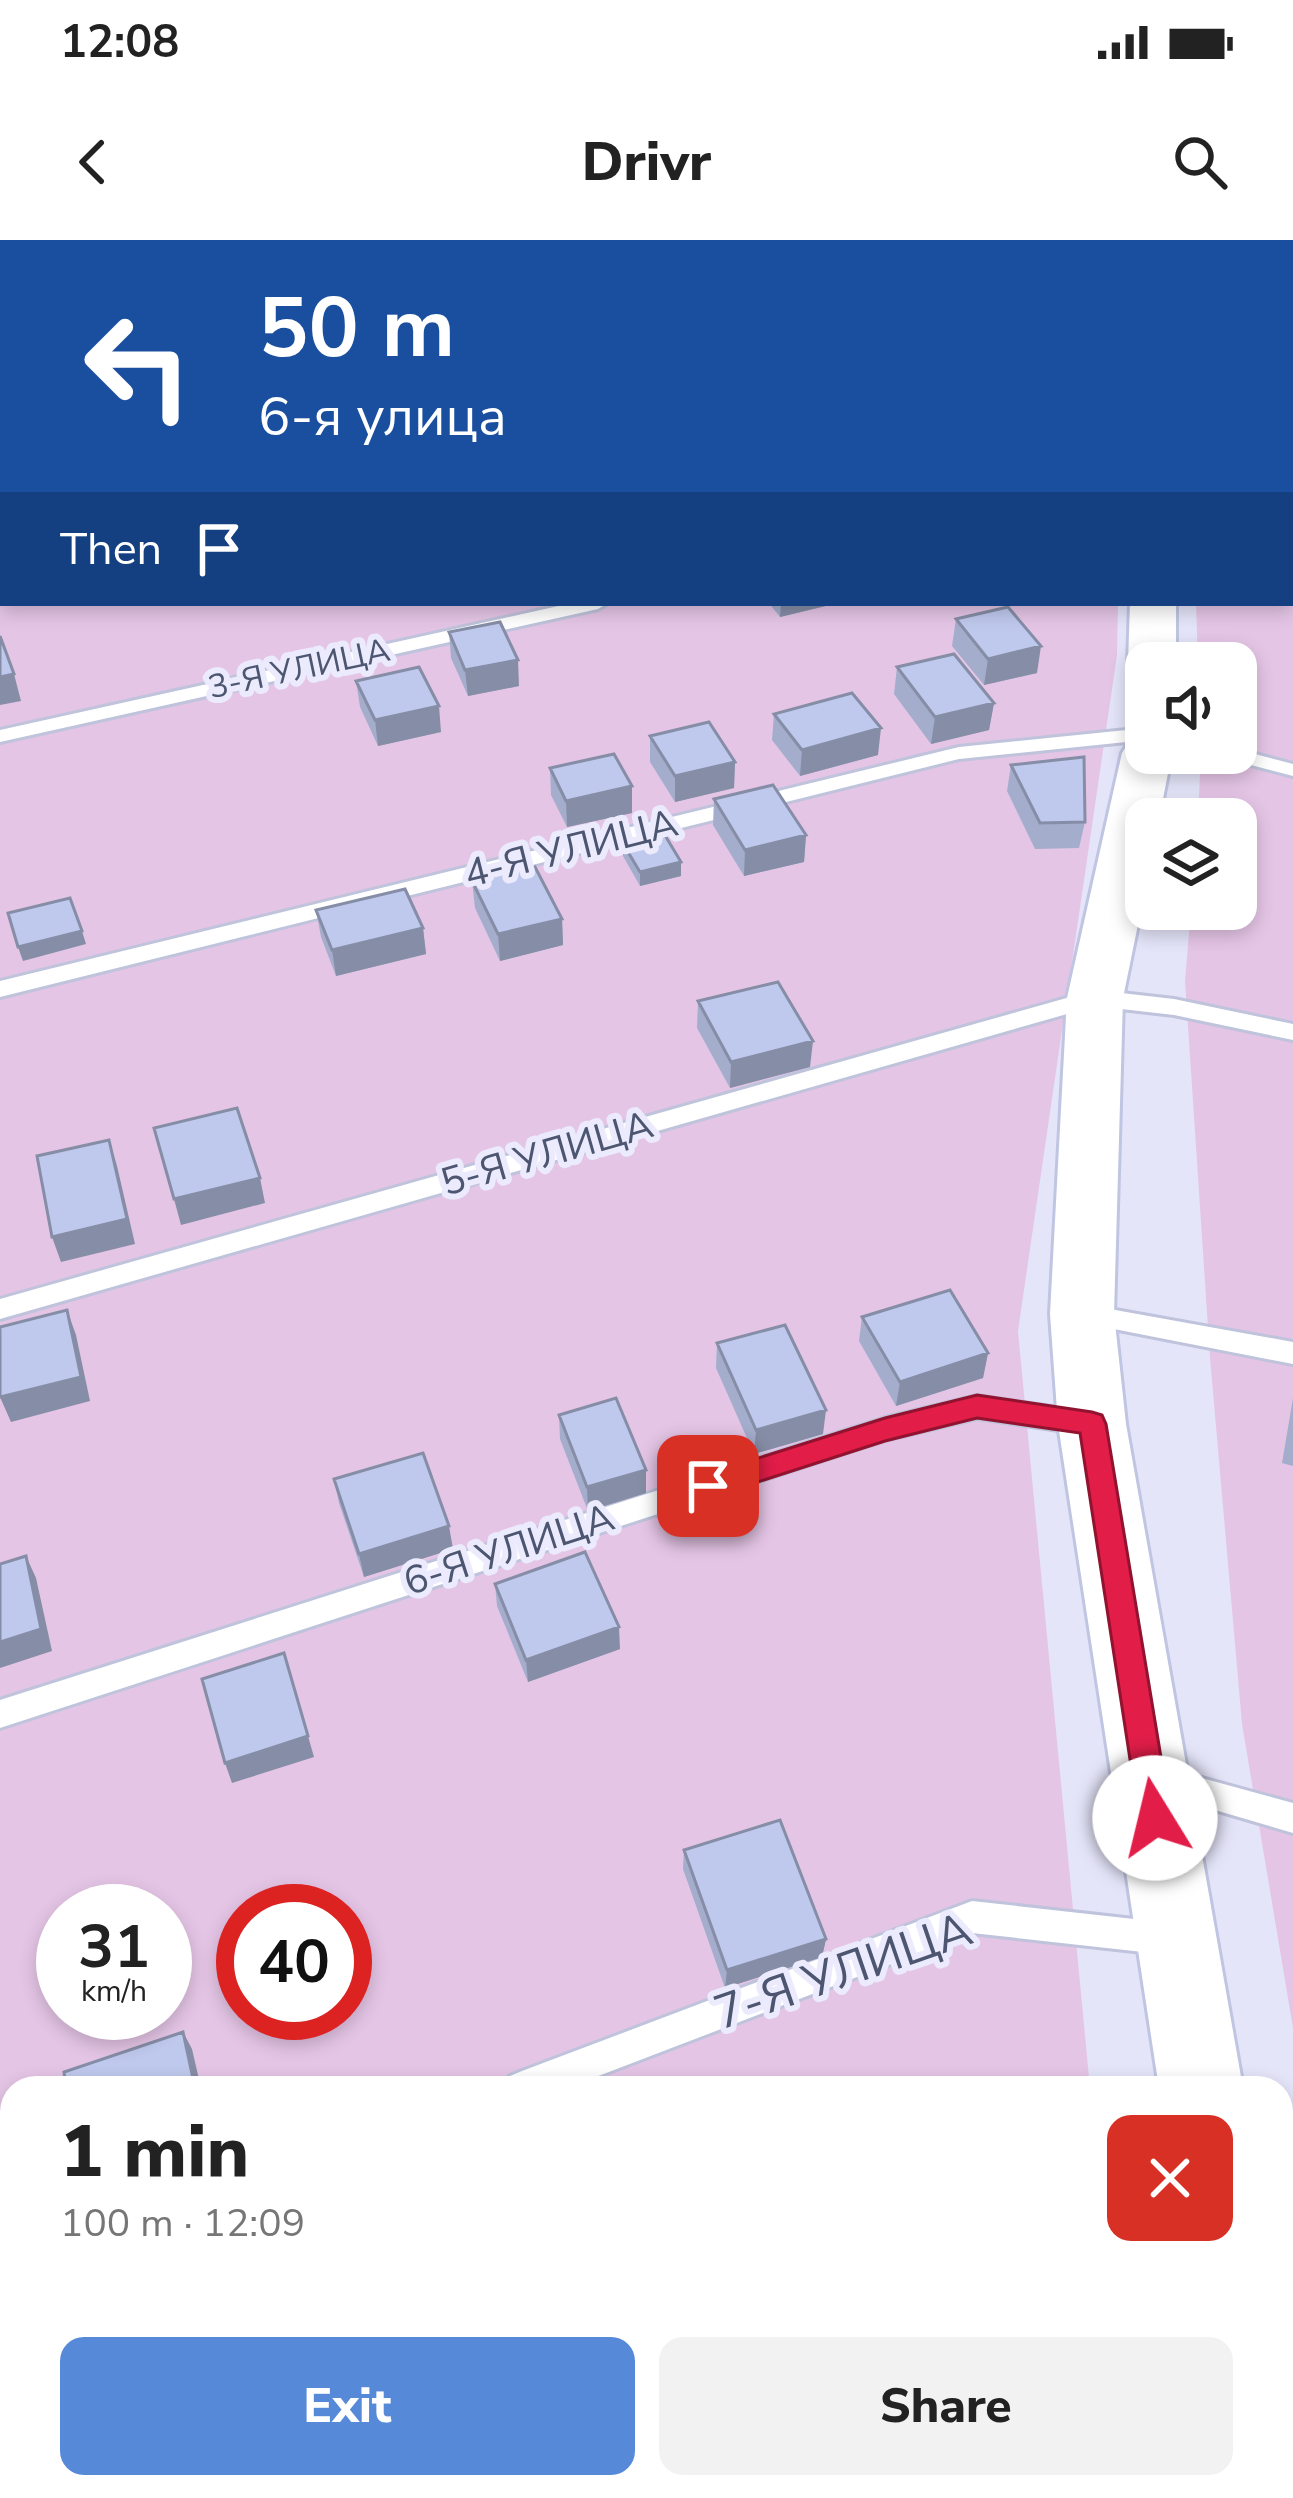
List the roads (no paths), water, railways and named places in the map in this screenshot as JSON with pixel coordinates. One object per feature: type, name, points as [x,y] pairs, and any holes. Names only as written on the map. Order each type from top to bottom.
[{"type":"street","points":[[1153,642],[1154,606]]},
{"type":"street","points":[[1143,774],[1095,998],[1082,1314],[1092,1424],[1199,2076]]},
{"type":"lane","name":"3-Я УЛИЦА","points":[[0,736],[585,606]]},
{"type":"lane","name":"4-Я УЛИЦА","points":[[0,989],[959,753],[1125,736]]},
{"type":"lane","points":[[1257,761],[1293,770]]},
{"type":"lane","points":[[1095,998],[1174,1007],[1293,1032]]},
{"type":"lane","name":"5-Я УЛИЦА","points":[[0,1309],[1095,998]]},
{"type":"lane","points":[[1082,1314],[1293,1353]]},
{"type":"lane","name":"6-Я УЛИЦА","points":[[0,1714],[885,1429],[977,1407],[1092,1424]]},
{"type":"lane","points":[[1148,1777],[1293,1818]]},
{"type":"lane","name":"7-Я УЛИЦА","points":[[554,2076],[972,1917],[1174,1940]]}]
